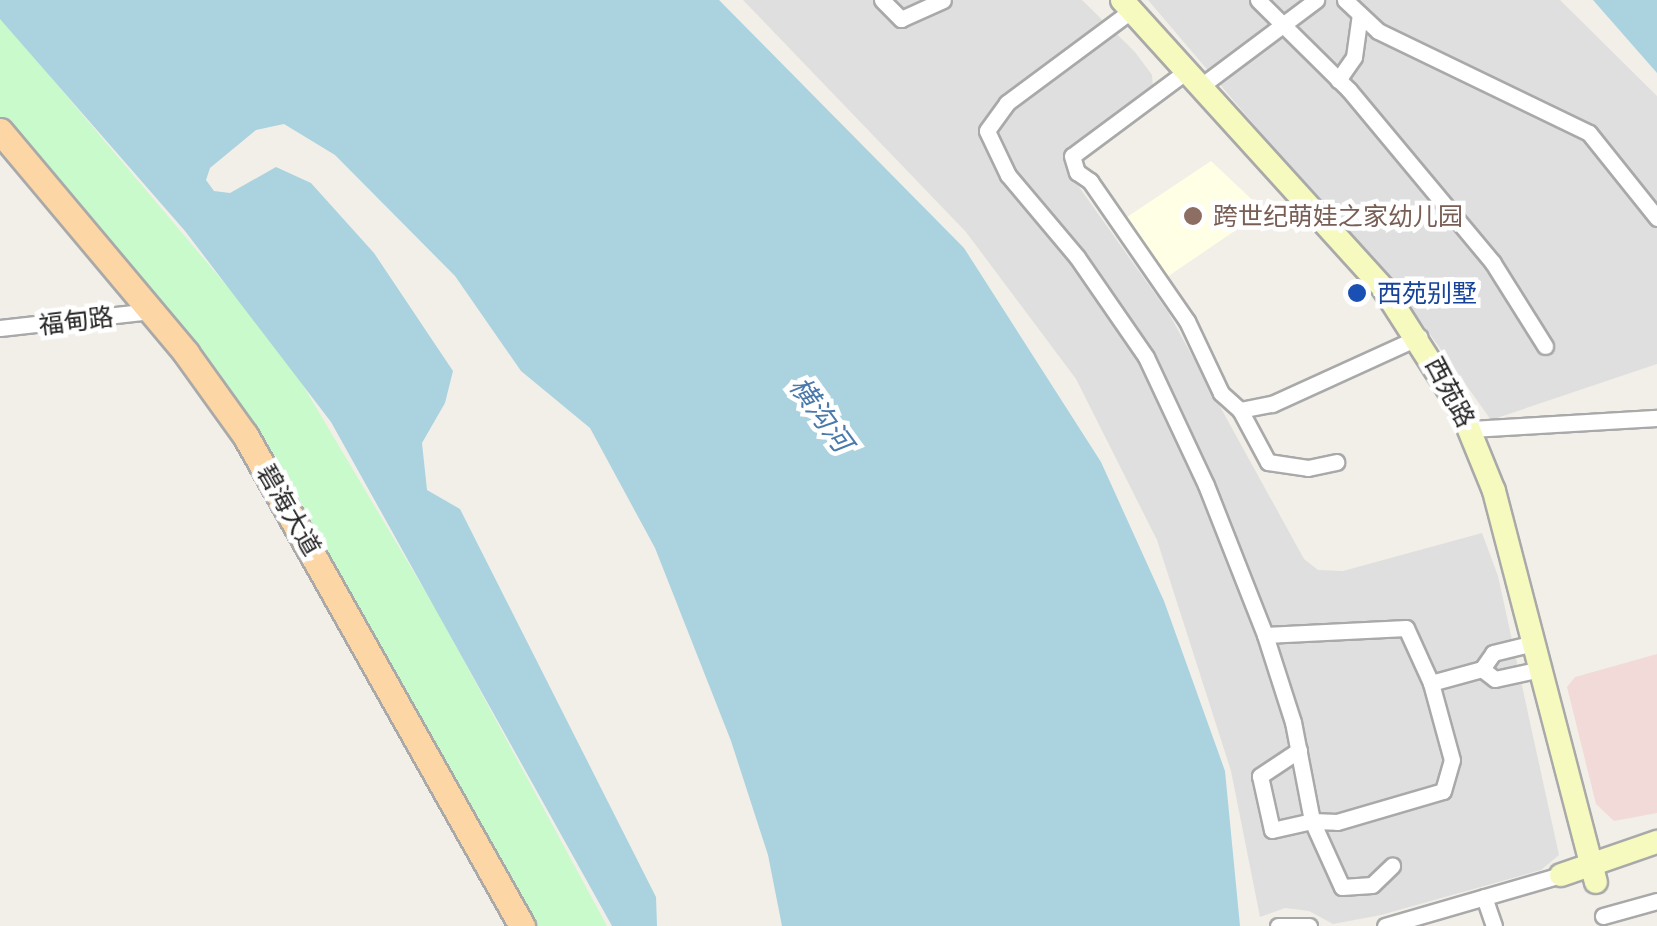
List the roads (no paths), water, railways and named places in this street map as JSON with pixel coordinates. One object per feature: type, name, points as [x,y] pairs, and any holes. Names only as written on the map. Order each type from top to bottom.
[{"type":"main road","name":"西苑路","points":[[1127,5],[1346,246],[1419,337],[1470,429],[1494,491],[1594,872]]},
{"type":"main road","name":"碧海大道","points":[[0,131],[146,312],[269,475],[522,926]]},
{"type":"main road","name":"碧海大道","points":[[0,148],[146,312],[255,466],[513,926]]},
{"type":"main road","points":[[1594,872],[1657,842]]},
{"type":"main road","points":[[1561,875],[1594,872],[1657,852]]},
{"type":"street","points":[[882,0],[901,19],[943,0]]},
{"type":"street","points":[[1258,0],[1338,80],[1493,263],[1545,346]]},
{"type":"street","points":[[1316,0],[1072,156],[1077,172],[1090,181],[1187,321],[1221,393],[1240,410],[1268,462],[1308,468],[1336,462]]},
{"type":"street","points":[[1345,0],[1378,30],[1590,133],[1657,218]]},
{"type":"street","points":[[1127,5],[1007,103],[987,131],[1008,175],[1077,256],[1146,357],[1206,484],[1264,635],[1299,750],[1312,820],[1342,887],[1372,885],[1392,866]]},
{"type":"street","points":[[1338,80],[1354,57],[1360,14]]},
{"type":"street","name":"福甸路","points":[[0,328],[146,312]]},
{"type":"street","points":[[1240,410],[1272,404],[1419,337]]},
{"type":"street","points":[[1470,429],[1657,418]]},
{"type":"street","points":[[1264,635],[1406,628],[1431,683],[1452,760],[1443,791],[1337,822],[1312,820],[1272,830],[1260,776],[1299,750]]},
{"type":"street","points":[[1431,683],[1482,668],[1493,654],[1534,642]]},
{"type":"street","points":[[1482,668],[1495,679],[1541,669]]},
{"type":"street","points":[[1594,872],[1604,921],[1657,901]]},
{"type":"street","points":[[1385,926],[1561,875]]},
{"type":"street","points":[[1484,897],[1494,926]]},
{"type":"street","points":[[1278,926],[1309,926]]},
{"type":"water","name":"横沟河","points":[[0,0],[719,0],[964,248],[1101,462],[1164,601],[1225,771],[1240,926],[782,926],[768,855],[731,741],[655,548],[590,428],[521,371],[455,276],[335,155],[284,124],[256,130],[210,168],[206,180],[214,191],[230,193],[276,167],[311,183],[374,253],[453,371],[445,403],[422,443],[427,490],[460,509],[656,897],[657,926],[612,926],[331,422],[185,231],[0,19]]},
{"type":"water","points":[[1593,0],[1657,0],[1657,73]]},
{"type":"place","name":"跨世纪萌娃之家幼儿园","points":[[1193,216]]},
{"type":"place","name":"西苑别墅","points":[[1357,293]]}]
